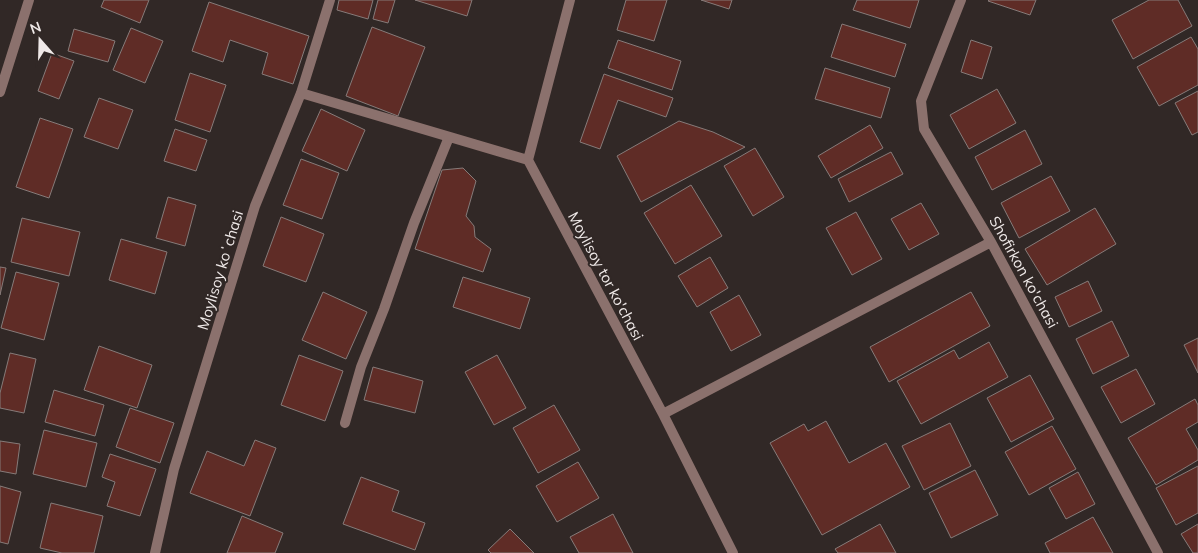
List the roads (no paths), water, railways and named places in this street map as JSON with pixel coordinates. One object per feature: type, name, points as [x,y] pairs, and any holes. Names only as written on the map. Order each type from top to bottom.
[{"type":"street","points":[[0,92],[29,0]]},
{"type":"street","name":"Moylisoy koʻchasi","points":[[155,553],[174,469],[252,216],[301,93],[330,0]]},
{"type":"street","points":[[301,93],[528,160],[570,0]]},
{"type":"street","name":"Shofirkon ko'chasi","points":[[961,0],[921,101],[924,129],[991,242],[1158,553]]},
{"type":"street","points":[[345,423],[361,367],[414,223],[449,137]]},
{"type":"street","name":"Moylisoy tor ko'chasi","points":[[528,160],[663,414],[733,553]]},
{"type":"street","points":[[663,414],[991,242]]}]
